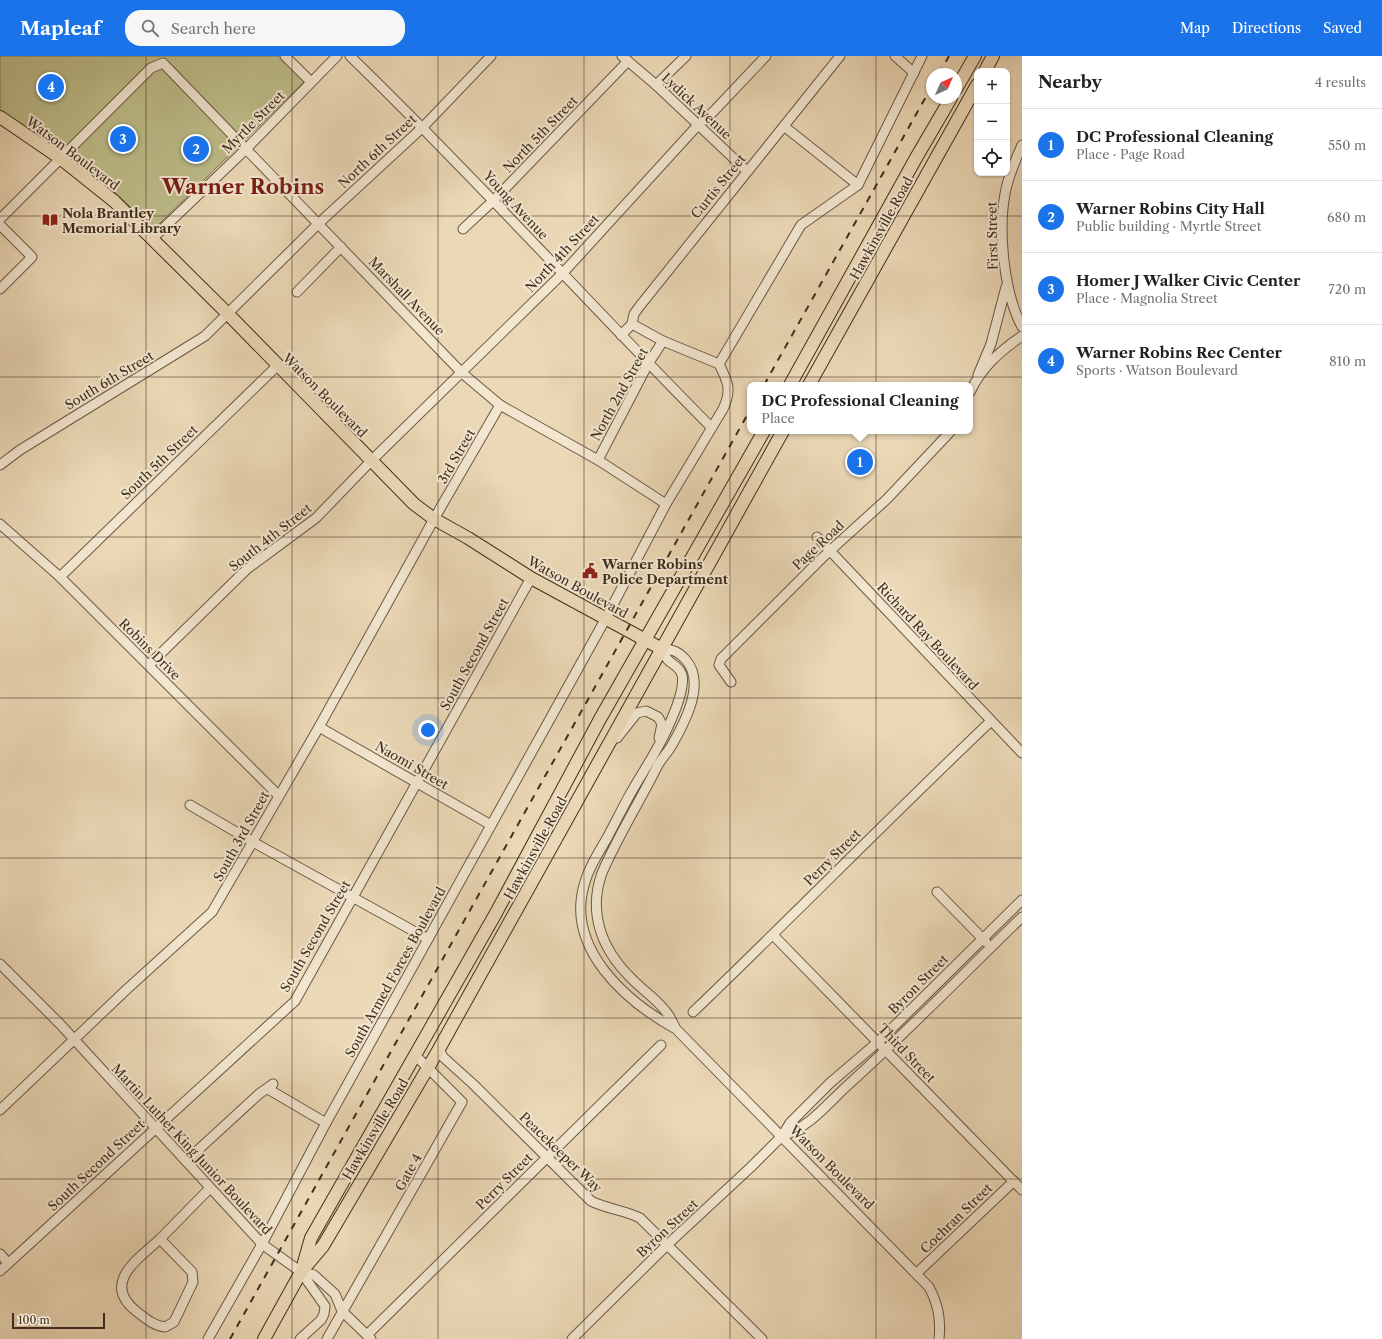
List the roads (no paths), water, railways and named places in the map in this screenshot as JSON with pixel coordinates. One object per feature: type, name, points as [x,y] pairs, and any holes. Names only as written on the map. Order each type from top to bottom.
[{"type":"main road","points":[[962,79],[975,56]]},
{"type":"main road","points":[[987,68],[993,56]]},
{"type":"main road","name":"Hawkinsville Road","points":[[811,382],[974,90]]},
{"type":"main road","name":"Hawkinsville Road","points":[[792,382],[948,104]]},
{"type":"main road","name":"Watson Boulevard","points":[[0,117],[60,158],[95,185],[227,313],[277,366],[414,504],[434,519],[468,538],[531,578],[662,649]]},
{"type":"main road","name":"Hawkinsville Road","points":[[301,1272],[311,1238],[496,913],[550,810],[762,434]]},
{"type":"main road","name":"Hawkinsville Road","points":[[264,1339],[301,1272],[323,1246],[439,1049],[781,434]]},
{"type":"street","points":[[285,56],[311,82]]},
{"type":"street","name":"Myrtle Street","points":[[152,239],[245,150],[337,56]]},
{"type":"street","name":"Young Avenue","points":[[350,56],[423,127],[494,200],[648,364],[711,427]]},
{"type":"street","name":"North 6th Street","points":[[227,313],[318,224],[423,127],[491,56]]},
{"type":"street","points":[[656,85],[686,56]]},
{"type":"street","name":"North 4th Street","points":[[371,461],[562,274],[698,125],[713,112],[766,56]]},
{"type":"street","name":"Curtis Street","points":[[621,335],[632,324],[634,314],[639,307],[747,170],[785,127],[840,56]]},
{"type":"street","points":[[895,56],[914,73]]},
{"type":"street","points":[[632,324],[719,364],[801,225],[858,185],[922,56]]},
{"type":"street","name":"Lydick Avenue","points":[[625,58],[747,170]]},
{"type":"street","name":"North 5th Street","points":[[464,229],[494,200],[625,58]]},
{"type":"street","name":"Marshall Avenue","points":[[60,158],[151,68],[163,63],[239,141],[245,150],[462,373],[500,405],[598,460],[666,504]]},
{"type":"street","points":[[785,127],[858,185]]},
{"type":"street","name":"First Street","points":[[1022,145],[1010,176],[1003,205],[1007,283],[1014,310],[1022,327]]},
{"type":"street","points":[[0,219],[60,158]]},
{"type":"street","points":[[0,225],[32,257],[0,289]]},
{"type":"street","points":[[297,292],[341,248]]},
{"type":"street","points":[[973,386],[991,344],[1007,283]]},
{"type":"street","name":"South 6th Street","points":[[0,465],[24,447],[135,378],[195,343],[205,336],[227,313]]},
{"type":"street","points":[[978,375],[1007,347],[1022,336]]},
{"type":"street","name":"North 2nd Street","points":[[598,460],[648,364],[664,340]]},
{"type":"street","name":"South Armed Forces Boulevard","points":[[208,1339],[262,1244],[326,1123],[606,618],[666,504],[729,396],[729,387],[719,364]]},
{"type":"street","name":"South 5th Street","points":[[60,577],[277,366]]},
{"type":"street","name":"3rd Street","points":[[434,519],[500,405]]},
{"type":"street","name":"Page Road","points":[[730,682],[719,665],[721,658],[830,550],[886,499],[947,434]]},
{"type":"street","name":"South 4th Street","points":[[149,665],[247,569],[316,518],[371,461]]},
{"type":"street","name":"South 3rd Street","points":[[0,1110],[74,1039],[212,912],[253,842],[278,795],[319,727],[434,519]]},
{"type":"street","name":"Robins Drive","points":[[0,524],[60,577],[278,795]]},
{"type":"street","name":"Richard Ray Boulevard","points":[[817,537],[1022,753]]},
{"type":"street","name":"South Second Street","points":[[0,1271],[295,1000],[531,578]]},
{"type":"street","name":"Watson Boulevard","points":[[676,1029],[661,1021],[622,989],[606,973],[588,946],[581,912],[585,882],[628,798],[661,742],[671,720],[683,682],[682,673],[677,666],[667,660],[662,649],[673,649],[690,664],[694,675],[694,692],[686,717],[659,763],[609,856],[597,888],[597,920],[603,937],[618,963],[628,975],[667,1012],[676,1029],[917,1273],[929,1287],[936,1300],[940,1326],[939,1339]]},
{"type":"street","points":[[598,765],[633,717],[637,713],[646,711],[658,717],[662,724],[661,733],[650,760]]},
{"type":"street","name":"Perry Street","points":[[693,1012],[773,935],[873,834],[991,721]]},
{"type":"street","name":"Naomi Street","points":[[319,727],[491,825]]},
{"type":"street","points":[[190,805],[253,842],[428,939]]},
{"type":"street","points":[[937,892],[991,947]]},
{"type":"street","name":"Byron Street","points":[[572,1339],[668,1244],[751,1167],[782,1136],[790,1123],[815,1098],[878,1042],[1022,900]]},
{"type":"street","name":"Byron Street","points":[[782,1136],[797,1131],[818,1115],[886,1051],[1022,917]]},
{"type":"street","name":"Third Street","points":[[773,935],[1022,1190]]},
{"type":"street","name":"Martin Luther King Junior Boulevard","points":[[0,964],[74,1039],[262,1244],[301,1272],[314,1275],[335,1294],[342,1310],[369,1337]]},
{"type":"street","points":[[903,1017],[911,1026]]},
{"type":"street","name":"Perry Street","points":[[369,1337],[546,1158],[661,1045]]},
{"type":"street","name":"Peacekeeper Way","points":[[439,1049],[443,1057],[473,1084],[591,1202],[603,1207],[621,1210],[640,1218],[668,1244],[762,1339]]},
{"type":"street","name":"Gate 4","points":[[342,1310],[356,1291],[462,1102],[415,1055]]},
{"type":"street","points":[[186,1161],[259,1094],[270,1086],[326,1123]]},
{"type":"street","name":"Cochran Street","points":[[917,1273],[1014,1181]]},
{"type":"street","points":[[160,1239],[192,1272],[193,1282],[174,1322],[165,1327],[154,1324],[134,1310],[122,1296],[120,1287],[122,1278],[130,1267],[210,1188]]},
{"type":"street","points":[[0,1254],[8,1264]]},
{"type":"street","points":[[300,1339],[321,1320],[324,1314],[325,1306],[301,1272]]},
{"type":"street","points":[[327,1339],[342,1310]]},
{"type":"railway","points":[[942,68],[949,56]]},
{"type":"railway","points":[[766,382],[926,97]]},
{"type":"railway","points":[[230,1339],[747,415]]},
{"type":"place","name":"Warner Robins Rec Center","points":[[51,87]]},
{"type":"place","name":"Homer J Walker Civic Center","points":[[123,139]]},
{"type":"place","name":"Warner Robins City Hall","points":[[196,149]]},
{"type":"place","name":"Nola Brantley Memorial Library","points":[[50,220]]},
{"type":"place","name":"DC Professional Cleaning","points":[[860,462]]},
{"type":"place","name":"Warner Robins Police Department","points":[[590,571]]},
{"type":"district","name":"Warner Robins","points":[[243,187]]}]
